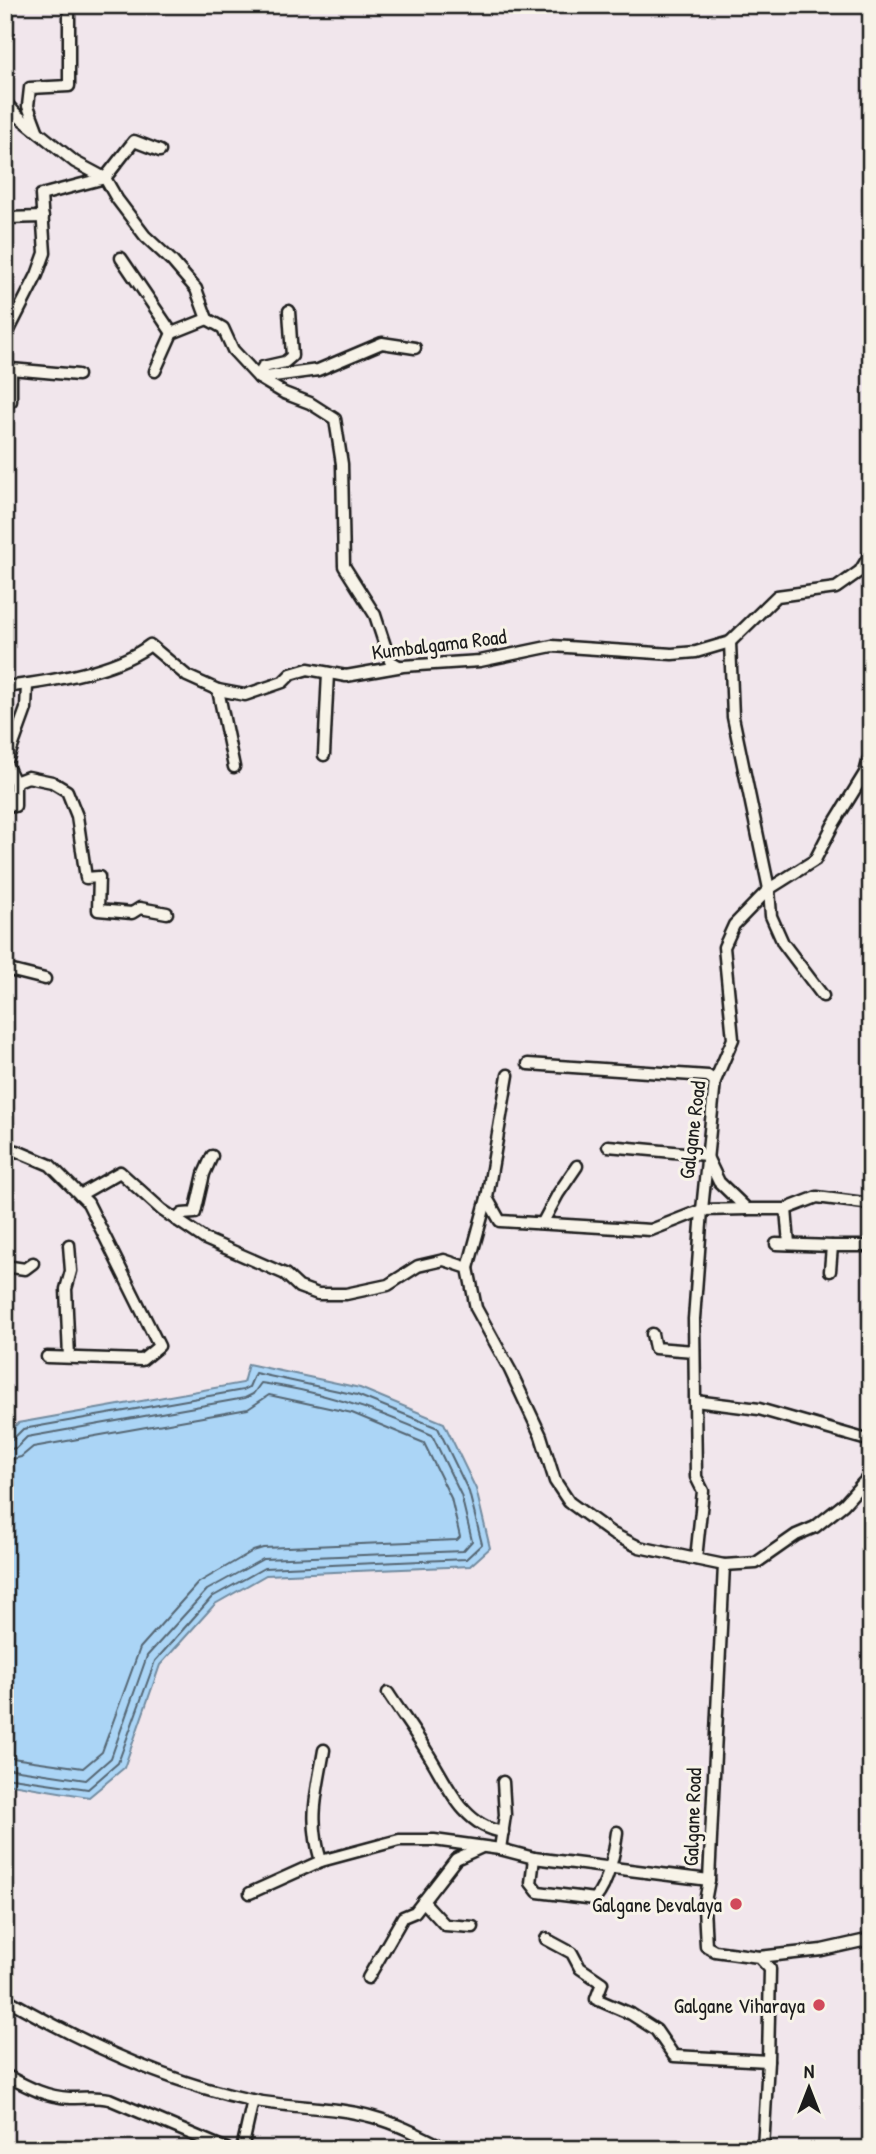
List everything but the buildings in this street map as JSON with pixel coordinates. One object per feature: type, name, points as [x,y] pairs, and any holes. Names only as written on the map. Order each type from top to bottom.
[{"type":"street","points":[[37,131],[28,106],[30,88],[69,86],[69,7]]},
{"type":"street","points":[[5,102],[75,162],[105,178],[145,236],[172,261],[196,289],[208,319],[223,328],[233,350],[259,378],[284,393],[310,403],[335,419],[342,464],[344,566],[375,615],[390,661],[397,666],[403,666]]},
{"type":"street","points":[[5,338],[46,253],[41,195],[105,178],[134,141],[160,151]]},
{"type":"street","points":[[5,218],[43,217]]},
{"type":"street","points":[[121,258],[172,333]]},
{"type":"street","points":[[259,378],[263,367],[285,362],[292,356],[289,311]]},
{"type":"street","points":[[155,371],[172,333],[208,319]]},
{"type":"street","points":[[259,378],[318,370],[382,344],[415,348]]},
{"type":"street","points":[[11,401],[8,368],[78,375]]},
{"type":"street","name":"Kumbalgama Road","points":[[5,687],[27,685],[110,666],[138,654],[150,645],[187,676],[218,690],[244,695],[283,682],[290,674],[309,668],[346,676],[403,666],[480,661],[552,646],[672,654],[696,652],[730,642],[777,596],[836,588],[860,571],[871,553]]},
{"type":"street","points":[[730,642],[733,717],[769,889],[771,916],[783,943],[823,996]]},
{"type":"street","points":[[324,755],[328,673]]},
{"type":"street","points":[[15,806],[15,782],[6,764],[26,709],[27,685]]},
{"type":"street","points":[[218,690],[234,767]]},
{"type":"street","name":"Galgane Road","points":[[695,1559],[703,1491],[696,1477],[694,1319],[706,1155],[715,1081],[733,1039],[724,947],[734,925],[769,889],[815,860],[865,773],[871,751]]},
{"type":"street","points":[[15,782],[28,777],[52,782],[67,791],[77,816],[86,878],[99,877],[97,910],[132,914],[140,908],[167,913]]},
{"type":"street","points":[[5,969],[45,979]]},
{"type":"street","points":[[528,1064],[708,1076],[715,1081]]},
{"type":"street","points":[[508,1075],[487,1198],[468,1268],[476,1308],[510,1370],[541,1436],[555,1481],[569,1502],[613,1534],[639,1547],[724,1565],[757,1563],[796,1535],[815,1527],[844,1504],[871,1474]]},
{"type":"street","points":[[608,1146],[706,1155],[719,1182],[747,1209]]},
{"type":"street","points":[[5,1149],[17,1151],[50,1165],[88,1203],[159,1346],[142,1360],[47,1357]]},
{"type":"street","points":[[176,1220],[182,1214],[195,1213],[204,1174],[212,1156]]},
{"type":"street","points":[[543,1222],[558,1194],[578,1166]]},
{"type":"street","points":[[80,1195],[120,1172],[162,1210],[205,1239],[285,1274],[299,1287],[318,1294],[346,1294],[388,1285],[418,1266],[444,1260],[468,1268]]},
{"type":"street","points":[[487,1198],[500,1221],[651,1230],[702,1210],[786,1209],[817,1197],[864,1203],[871,1200]]},
{"type":"street","points":[[786,1209],[789,1244]]},
{"type":"street","points":[[776,1244],[871,1246]]},
{"type":"street","points":[[69,1245],[71,1271],[66,1289],[69,1357]]},
{"type":"street","points":[[830,1271],[832,1246]]},
{"type":"street","points":[[5,1266],[25,1269],[33,1263]]},
{"type":"street","points":[[652,1334],[656,1348],[694,1351]]},
{"type":"street","points":[[695,1401],[759,1409],[871,1441]]},
{"type":"street","points":[[589,1516],[636,1545],[695,1559]]},
{"type":"street","name":"Galgane Road","points":[[724,1565],[709,1880],[704,1907],[706,1946],[715,1951],[759,1958]]},
{"type":"street","points":[[388,1693],[429,1754],[449,1791],[481,1825],[503,1832]]},
{"type":"street","points":[[321,1861],[314,1838],[313,1814],[324,1750]]},
{"type":"street","points":[[500,1849],[505,1815],[503,1782]]},
{"type":"street","points":[[534,1858],[531,1883],[538,1892],[595,1899],[601,1893],[614,1858],[617,1832]]},
{"type":"street","points":[[250,1893],[321,1861],[398,1840],[434,1840],[500,1849],[534,1858],[709,1880]]},
{"type":"street","points":[[368,1978],[403,1917],[415,1912],[456,1859],[480,1847]]},
{"type":"street","points":[[423,1901],[445,1925],[473,1927]]},
{"type":"street","points":[[546,1939],[572,1953],[580,1968],[602,1983],[596,1999],[631,2014],[656,2030],[674,2056],[768,2062]]},
{"type":"street","points":[[759,1958],[822,1950],[871,1939]]},
{"type":"street","points":[[759,1958],[770,1969],[763,2149]]},
{"type":"street","points":[[5,1998],[45,2021],[125,2058],[210,2090],[253,2101],[371,2116],[399,2125],[447,2149]]},
{"type":"street","points":[[5,2075],[43,2094],[109,2099],[227,2149]]},
{"type":"street","points":[[242,2149],[253,2101]]},
{"type":"water","points":[[248,1364],[360,1388],[444,1423],[476,1489],[490,1548],[470,1566],[266,1575],[215,1604],[160,1665],[124,1768],[89,1797],[5,1783],[5,1437],[18,1423],[243,1383]]},
{"type":"place","name":"Galgane Devalaya","points":[[736,1904]]},
{"type":"place","name":"Galgane Viharaya","points":[[819,2005]]}]
